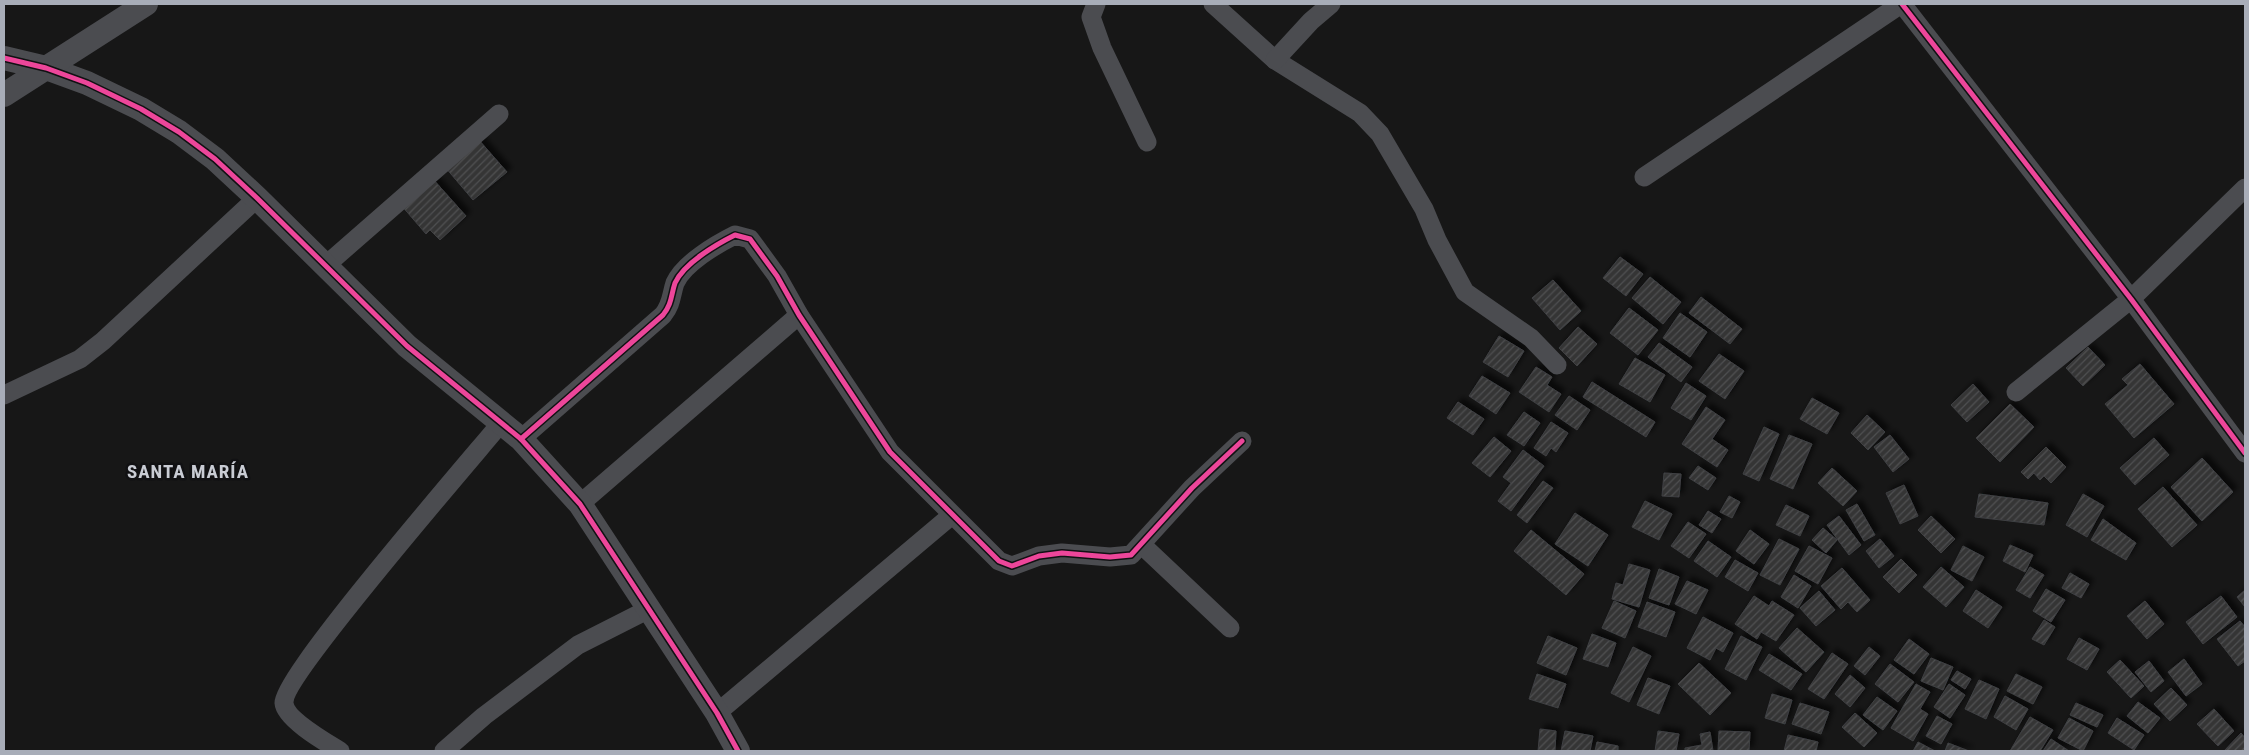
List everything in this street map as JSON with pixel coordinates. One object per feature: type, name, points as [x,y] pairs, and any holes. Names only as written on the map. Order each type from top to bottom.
[{"type":"street","points":[[4,95],[146,4]]},
{"type":"street","points":[[1096,4],[1091,17],[1102,48],[1148,142]]},
{"type":"street","points":[[1213,4],[1276,60],[1360,113],[1380,134],[1424,210],[1437,240],[1465,292],[1531,338],[1557,365]]},
{"type":"street","points":[[1276,60],[1311,22],[1332,4]]},
{"type":"street","points":[[1644,177],[1901,4],[2106,270],[2131,299],[2245,452]]},
{"type":"street","points":[[4,58],[46,68],[87,83],[141,109],[179,132],[215,159],[257,198],[407,346],[521,439],[580,504],[717,713],[738,751]]},
{"type":"street","points":[[325,266],[499,114]]},
{"type":"street","points":[[2016,392],[2131,299],[2245,188]]},
{"type":"street","points":[[4,395],[80,359],[103,341],[257,198]]},
{"type":"street","points":[[521,439],[663,315],[671,302],[679,276],[687,268],[708,250],[736,235],[750,239],[777,276],[799,314],[890,452],[999,562],[1012,566],[1039,556],[1062,554],[1110,557],[1131,555],[1142,546],[1192,488],[1242,441]]},
{"type":"street","points":[[580,504],[799,314]]},
{"type":"street","points":[[340,751],[298,722],[286,711],[283,702],[289,686],[328,632],[501,423]]},
{"type":"street","points":[[717,713],[952,515]]},
{"type":"street","points":[[1142,546],[1230,628]]},
{"type":"street","points":[[444,751],[484,716],[578,645],[649,609]]},
{"type":"building","points":[[478,139],[507,172],[473,200],[445,167]]},
{"type":"building","points":[[432,178],[466,216],[440,240],[430,230],[426,234],[401,205]]},
{"type":"building","points":[[1620,257],[1643,274],[1626,296],[1603,278]]},
{"type":"building","points":[[1650,277],[1681,302],[1663,324],[1632,298]]},
{"type":"building","points":[[1553,280],[1581,311],[1560,330],[1532,298]]},
{"type":"building","points":[[1701,297],[1742,329],[1730,344],[1689,313]]},
{"type":"building","points":[[1629,308],[1658,330],[1638,355],[1610,333]]},
{"type":"building","points":[[1680,313],[1707,332],[1690,357],[1663,338]]},
{"type":"building","points":[[1578,327],[1597,344],[1577,366],[1559,348]]},
{"type":"building","points":[[1499,336],[1524,351],[1508,377],[1483,362]]},
{"type":"building","points":[[1659,343],[1692,367],[1681,382],[1648,357]]},
{"type":"building","points":[[2088,347],[2105,365],[2083,386],[2066,368]]},
{"type":"building","points":[[1719,354],[1744,371],[1725,399],[1699,381]]},
{"type":"building","points":[[1635,358],[1665,375],[1650,402],[1619,384]]},
{"type":"building","points":[[2140,364],[2174,404],[2134,438],[2105,404],[2128,385],[2122,379]]},
{"type":"building","points":[[1536,367],[1552,377],[1547,385],[1561,394],[1549,412],[1519,392]]},
{"type":"building","points":[[1482,376],[1510,393],[1496,414],[1469,396]]},
{"type":"building","points":[[1592,382],[1655,422],[1646,437],[1583,397]]},
{"type":"building","points":[[1686,383],[1706,396],[1691,420],[1671,408]]},
{"type":"building","points":[[1973,384],[1989,402],[1967,422],[1951,405]]},
{"type":"building","points":[[1569,396],[1590,410],[1577,430],[1555,415]]},
{"type":"building","points":[[1812,398],[1839,413],[1827,434],[1800,419]]},
{"type":"building","points":[[1458,402],[1484,419],[1473,435],[1447,418]]},
{"type":"building","points":[[2010,404],[2034,427],[2000,462],[1976,438]]},
{"type":"building","points":[[1706,407],[1725,420],[1712,439],[1728,450],[1717,467],[1682,444]]},
{"type":"building","points":[[1524,412],[1540,423],[1524,446],[1507,435]]},
{"type":"building","points":[[1867,415],[1885,432],[1868,450],[1851,433]]},
{"type":"building","points":[[1551,422],[1568,433],[1556,452],[1551,448],[1546,456],[1534,448]]},
{"type":"building","points":[[1764,427],[1779,434],[1759,481],[1743,474]]},
{"type":"building","points":[[1789,435],[1812,444],[1793,489],[1770,479]]},
{"type":"building","points":[[1890,435],[1909,459],[1893,472],[1874,447]]},
{"type":"building","points":[[1494,437],[1511,451],[1490,477],[1472,463]]},
{"type":"building","points":[[2154,438],[2169,455],[2135,485],[2120,468]]},
{"type":"building","points":[[2046,447],[2066,467],[2051,483],[2044,476],[2040,480],[2034,473],[2028,479],[2021,472]]},
{"type":"building","points":[[1523,450],[1544,466],[1511,511],[1498,501],[1511,483],[1503,477]]},
{"type":"building","points":[[2202,458],[2233,492],[2202,521],[2171,487]]},
{"type":"building","points":[[1698,466],[1716,478],[1708,490],[1689,478]]},
{"type":"building","points":[[1832,468],[1857,491],[1843,506],[1818,483]]},
{"type":"building","points":[[1664,473],[1681,474],[1679,497],[1662,496]]},
{"type":"building","points":[[1543,481],[1553,488],[1527,523],[1517,515]]},
{"type":"building","points":[[1904,485],[1918,516],[1900,524],[1886,493]]},
{"type":"building","points":[[2163,487],[2197,525],[2172,547],[2138,509]]},
{"type":"building","points":[[1979,494],[2048,503],[2044,525],[1975,517]]},
{"type":"building","points":[[2083,494],[2104,506],[2087,537],[2066,525]]},
{"type":"building","points":[[1729,496],[1740,502],[1732,518],[1720,512]]},
{"type":"building","points":[[1645,501],[1672,514],[1659,540],[1632,527]]},
{"type":"building","points":[[1857,504],[1875,535],[1864,541],[1846,510]]},
{"type":"building","points":[[1786,505],[1809,516],[1800,536],[1776,525]]},
{"type":"building","points":[[1708,511],[1721,519],[1712,533],[1699,525]]},
{"type":"building","points":[[1575,513],[1608,535],[1588,566],[1555,544]]},
{"type":"building","points":[[1839,516],[1861,545],[1849,555],[1827,525]]},
{"type":"building","points":[[1931,516],[1955,539],[1941,553],[1918,530]]},
{"type":"building","points":[[2103,519],[2136,543],[2126,560],[2091,540]]},
{"type":"building","points":[[1688,522],[1706,534],[1689,558],[1671,546]]},
{"type":"building","points":[[1823,528],[1837,540],[1826,553],[1812,540]]},
{"type":"building","points":[[1531,530],[1584,574],[1566,595],[1514,551]]},
{"type":"building","points":[[1750,530],[1769,544],[1754,564],[1736,551]]},
{"type":"building","points":[[1779,539],[1799,549],[1780,585],[1760,575]]},
{"type":"building","points":[[1880,539],[1894,556],[1879,568],[1866,551]]},
{"type":"building","points":[[1708,541],[1731,557],[1717,577],[1694,561]]},
{"type":"building","points":[[2010,545],[2033,555],[2025,572],[2003,561]]},
{"type":"building","points":[[1809,546],[1832,558],[1818,584],[1795,571]]},
{"type":"building","points":[[1963,546],[1984,557],[1972,581],[1951,570]]},
{"type":"building","points":[[1901,559],[1917,575],[1899,593],[1883,577]]},
{"type":"building","points":[[1735,560],[1758,573],[1748,591],[1725,577]]},
{"type":"building","points":[[1629,564],[1650,570],[1639,607],[1612,599],[1616,583],[1623,585]]},
{"type":"building","points":[[1941,567],[1964,587],[1946,607],[1923,587]]},
{"type":"building","points":[[2030,567],[2044,575],[2030,598],[2016,590]]},
{"type":"building","points":[[1842,568],[1870,600],[1857,612],[1848,602],[1841,609],[1821,586]]},
{"type":"building","points":[[1659,569],[1679,577],[1669,605],[1649,598]]},
{"type":"building","points":[[2070,573],[2089,584],[2081,598],[2062,588]]},
{"type":"building","points":[[1794,575],[1811,586],[1798,608],[1781,597]]},
{"type":"building","points":[[1687,581],[1708,590],[1696,614],[1675,604]]},
{"type":"building","points":[[2046,589],[2065,600],[2051,622],[2033,611]]},
{"type":"building","points":[[1976,590],[2002,607],[1988,628],[1963,611]]},
{"type":"building","points":[[2245,590],[2245,607],[2237,597]]},
{"type":"building","points":[[1819,591],[1835,610],[1816,626],[1800,608]]},
{"type":"building","points":[[1754,596],[1769,606],[1772,601],[1794,615],[1776,641],[1761,632],[1757,639],[1735,624]]},
{"type":"building","points":[[2221,596],[2237,617],[2203,644],[2186,622]]},
{"type":"building","points":[[1614,601],[1636,611],[1625,638],[1602,628]]},
{"type":"building","points":[[2145,601],[2164,624],[2147,639],[2127,616]]},
{"type":"building","points":[[1647,602],[1675,612],[1666,637],[1638,627]]},
{"type":"building","points":[[1703,617],[1733,633],[1723,652],[1716,648],[1710,660],[1687,648]]},
{"type":"building","points":[[2044,620],[2055,627],[2044,645],[2032,639]]},
{"type":"building","points":[[2240,621],[2245,627],[2245,661],[2238,666],[2217,639]]},
{"type":"building","points":[[1797,628],[1824,652],[1806,672],[1779,648]]},
{"type":"building","points":[[1592,634],[1616,643],[1608,667],[1583,659]]},
{"type":"building","points":[[1548,636],[1577,648],[1566,675],[1537,663]]},
{"type":"building","points":[[1741,636],[1762,647],[1746,680],[1725,669]]},
{"type":"building","points":[[2079,638],[2099,649],[2087,670],[2067,659]]},
{"type":"building","points":[[1909,639],[1929,654],[1914,674],[1894,660]]},
{"type":"building","points":[[1633,647],[1651,656],[1629,702],[1611,693]]},
{"type":"building","points":[[1869,647],[1880,656],[1865,675],[1854,666]]},
{"type":"building","points":[[1832,653],[1848,664],[1824,699],[1808,689]]},
{"type":"building","points":[[1769,654],[1802,674],[1791,690],[1759,670]]},
{"type":"building","points":[[1931,658],[1953,667],[1943,690],[1921,681]]},
{"type":"building","points":[[2184,659],[2202,684],[2186,696],[2168,672]]},
{"type":"building","points":[[2120,660],[2144,686],[2131,698],[2107,672]]},
{"type":"building","points":[[2149,661],[2164,681],[2151,692],[2135,672]]},
{"type":"building","points":[[1699,663],[1731,693],[1710,715],[1678,684]]},
{"type":"building","points":[[1890,664],[1914,682],[1898,702],[1875,684]]},
{"type":"building","points":[[1957,671],[1971,679],[1965,689],[1951,680]]},
{"type":"building","points":[[1537,674],[1566,684],[1558,708],[1529,699]]},
{"type":"building","points":[[2016,674],[2042,687],[2033,704],[2007,691]]},
{"type":"building","points":[[1850,675],[1865,688],[1850,707],[1835,694]]},
{"type":"building","points":[[1648,678],[1670,686],[1659,714],[1637,705]]},
{"type":"building","points":[[1979,680],[1999,689],[1986,719],[1965,709]]},
{"type":"building","points":[[1916,684],[1930,692],[1920,709],[1928,714],[1913,741],[1891,728]]},
{"type":"building","points":[[1949,684],[1965,695],[1950,718],[1934,707]]},
{"type":"building","points":[[2171,688],[2187,705],[2170,721],[2154,704]]},
{"type":"building","points":[[1772,694],[1792,700],[1785,724],[1765,718]]},
{"type":"building","points":[[2005,696],[2028,709],[2016,730],[1994,717]]},
{"type":"building","points":[[1877,697],[1897,711],[1883,730],[1863,715]]},
{"type":"building","points":[[2138,702],[2160,718],[2148,733],[2127,716]]},
{"type":"building","points":[[1800,703],[1829,712],[1821,734],[1792,724]]},
{"type":"building","points":[[2076,703],[2103,715],[2097,727],[2070,715]]},
{"type":"building","points":[[2214,709],[2234,731],[2218,746],[2197,724]]},
{"type":"building","points":[[1855,713],[1877,733],[1864,747],[1842,727]]},
{"type":"building","points":[[1937,716],[1952,724],[1941,744],[1926,736]]},
{"type":"building","points":[[2030,717],[2053,730],[2040,751],[2010,751]]},
{"type":"building","points":[[2069,718],[2093,731],[2083,751],[2058,738]]},
{"type":"building","points":[[2117,718],[2144,735],[2134,750],[2108,733]]},
{"type":"building","points":[[1540,729],[1556,731],[1555,751],[1538,751]]},
{"type":"building","points":[[1565,731],[1593,736],[1590,751],[1561,751]]},
{"type":"building","points":[[1658,731],[1679,734],[1676,751],[1655,751]]},
{"type":"building","points":[[1719,731],[1750,732],[1749,751],[1718,751]]},
{"type":"building","points":[[1710,732],[1713,751],[1685,751],[1685,748],[1702,745],[1700,734]]},
{"type":"building","points":[[2241,733],[2245,738],[2245,751],[2224,751]]},
{"type":"building","points":[[1788,735],[1818,742],[1816,751],[1784,751]]},
{"type":"building","points":[[2051,739],[2069,751],[2043,751]]},
{"type":"building","points":[[1597,742],[1618,746],[1618,751],[1595,751]]},
{"type":"building","points":[[1918,742],[1935,751],[1913,751]]},
{"type":"building","points":[[1948,743],[1969,751],[1945,751]]},
{"type":"cycle path","points":[[1902,4],[2131,299],[2245,453]]},
{"type":"cycle path","points":[[4,58],[46,68],[87,83],[141,109],[179,132],[215,159],[257,198],[407,346],[521,439],[580,504],[717,713],[738,751]]},
{"type":"cycle path","points":[[521,439],[663,315],[670,303],[675,283],[693,261],[735,235],[750,239],[777,276],[799,315],[890,452],[999,561],[1012,566],[1039,556],[1062,553],[1110,557],[1131,555],[1192,488],[1242,441]]},
{"type":"district","name":"SANTA MARÍA","points":[[188,471]]}]
